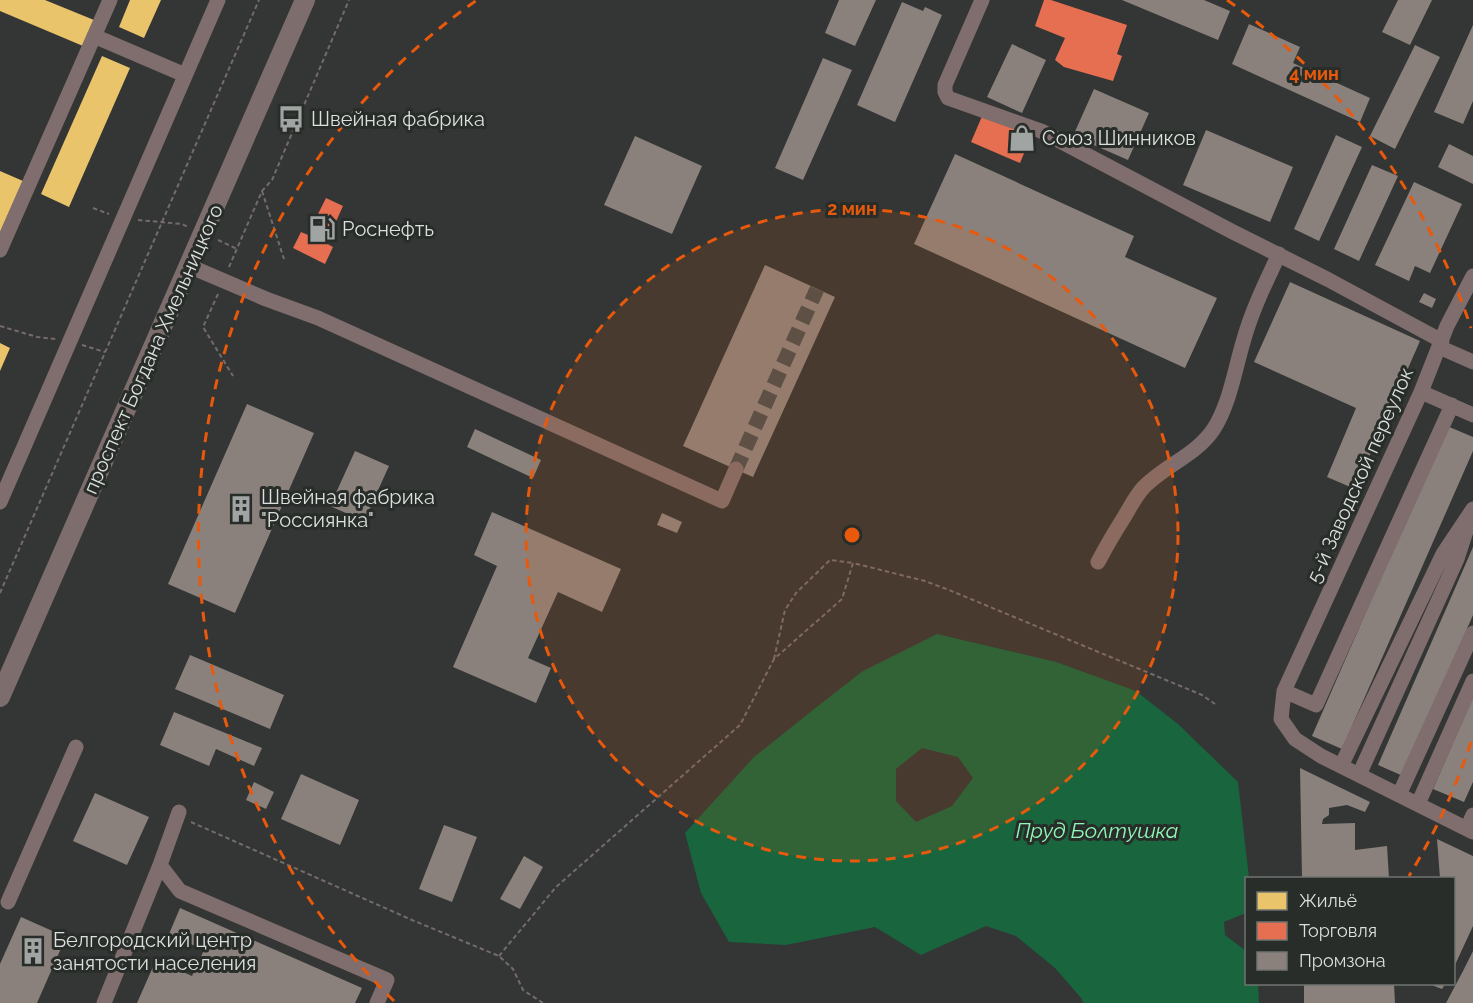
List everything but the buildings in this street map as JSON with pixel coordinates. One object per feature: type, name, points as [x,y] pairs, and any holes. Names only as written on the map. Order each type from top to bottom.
[{"type":"main road","name":"проспект Богдана Хмельницкого","points":[[0,698],[306,0]]},
{"type":"street","points":[[0,249],[110,0]]},
{"type":"street","points":[[0,502],[218,0]]},
{"type":"street","points":[[982,0],[945,85],[948,98],[1041,131],[1279,254],[1473,362]]},
{"type":"street","points":[[94,36],[185,75]]},
{"type":"street","points":[[1098,562],[1142,489],[1200,445],[1218,422],[1253,312],[1279,254]]},
{"type":"street","points":[[189,266],[266,299],[318,318],[722,501],[736,470]]},
{"type":"street","name":"5-й Заводской переулок","points":[[1284,691],[1421,392],[1447,326],[1473,276]]},
{"type":"street","points":[[1421,392],[1473,415]]},
{"type":"street","points":[[1452,405],[1316,705],[1284,691],[1281,718],[1295,739],[1321,756],[1418,804],[1471,825]]},
{"type":"street","points":[[1341,766],[1443,554],[1473,510]]},
{"type":"street","points":[[1359,775],[1457,559],[1473,510]]},
{"type":"street","points":[[1399,795],[1473,633]]},
{"type":"street","points":[[1418,804],[1473,681]]},
{"type":"street","points":[[8,902],[76,747]]},
{"type":"street","points":[[104,1003],[160,865],[178,814]]},
{"type":"street","points":[[160,865],[180,891],[387,980],[377,1003]]},
{"type":"path","points":[[0,593],[259,0]]},
{"type":"path","points":[[232,376],[203,327],[262,191],[272,180],[349,0]]},
{"type":"path","points":[[262,191],[284,259]]},
{"type":"path","points":[[93,208],[123,219],[182,224],[237,249]]},
{"type":"path","points":[[0,327],[37,337]]},
{"type":"path","points":[[499,956],[556,887],[740,725],[774,659],[785,610],[796,593],[830,560],[853,563],[925,581],[1202,695],[1215,704]]},
{"type":"path","points":[[774,659],[842,600],[853,563]]},
{"type":"path","points":[[178,814],[412,920],[499,956],[513,969],[523,990],[543,1003]]},
{"type":"water","name":"Пруд Болтушка","points":[[937,634],[1056,662],[1136,691],[1178,724],[1238,782],[1249,877],[1245,877],[1245,913],[1224,922],[1225,935],[1245,950],[1245,985],[1258,985],[1259,1003],[1083,1003],[1055,968],[1016,936],[986,926],[921,955],[875,927],[786,945],[729,942],[701,893],[685,833],[754,757],[863,671]],"holes":[[[922,748],[958,757],[973,778],[952,806],[916,822],[896,801],[896,769]]]},
{"type":"tunnel","points":[[736,469],[817,289]]},
{"type":"place","name":"Швейная фабрика","points":[[291,119]]},
{"type":"place","name":"Союз Шинников","points":[[1022,138]]},
{"type":"place","name":"Роснефть","points":[[322,229]]},
{"type":"place","name":"Швейная фабрика \"Россиянка\"","points":[[241,509]]},
{"type":"place","name":"Белгородский центр занятости населения","points":[[33,951]]}]
